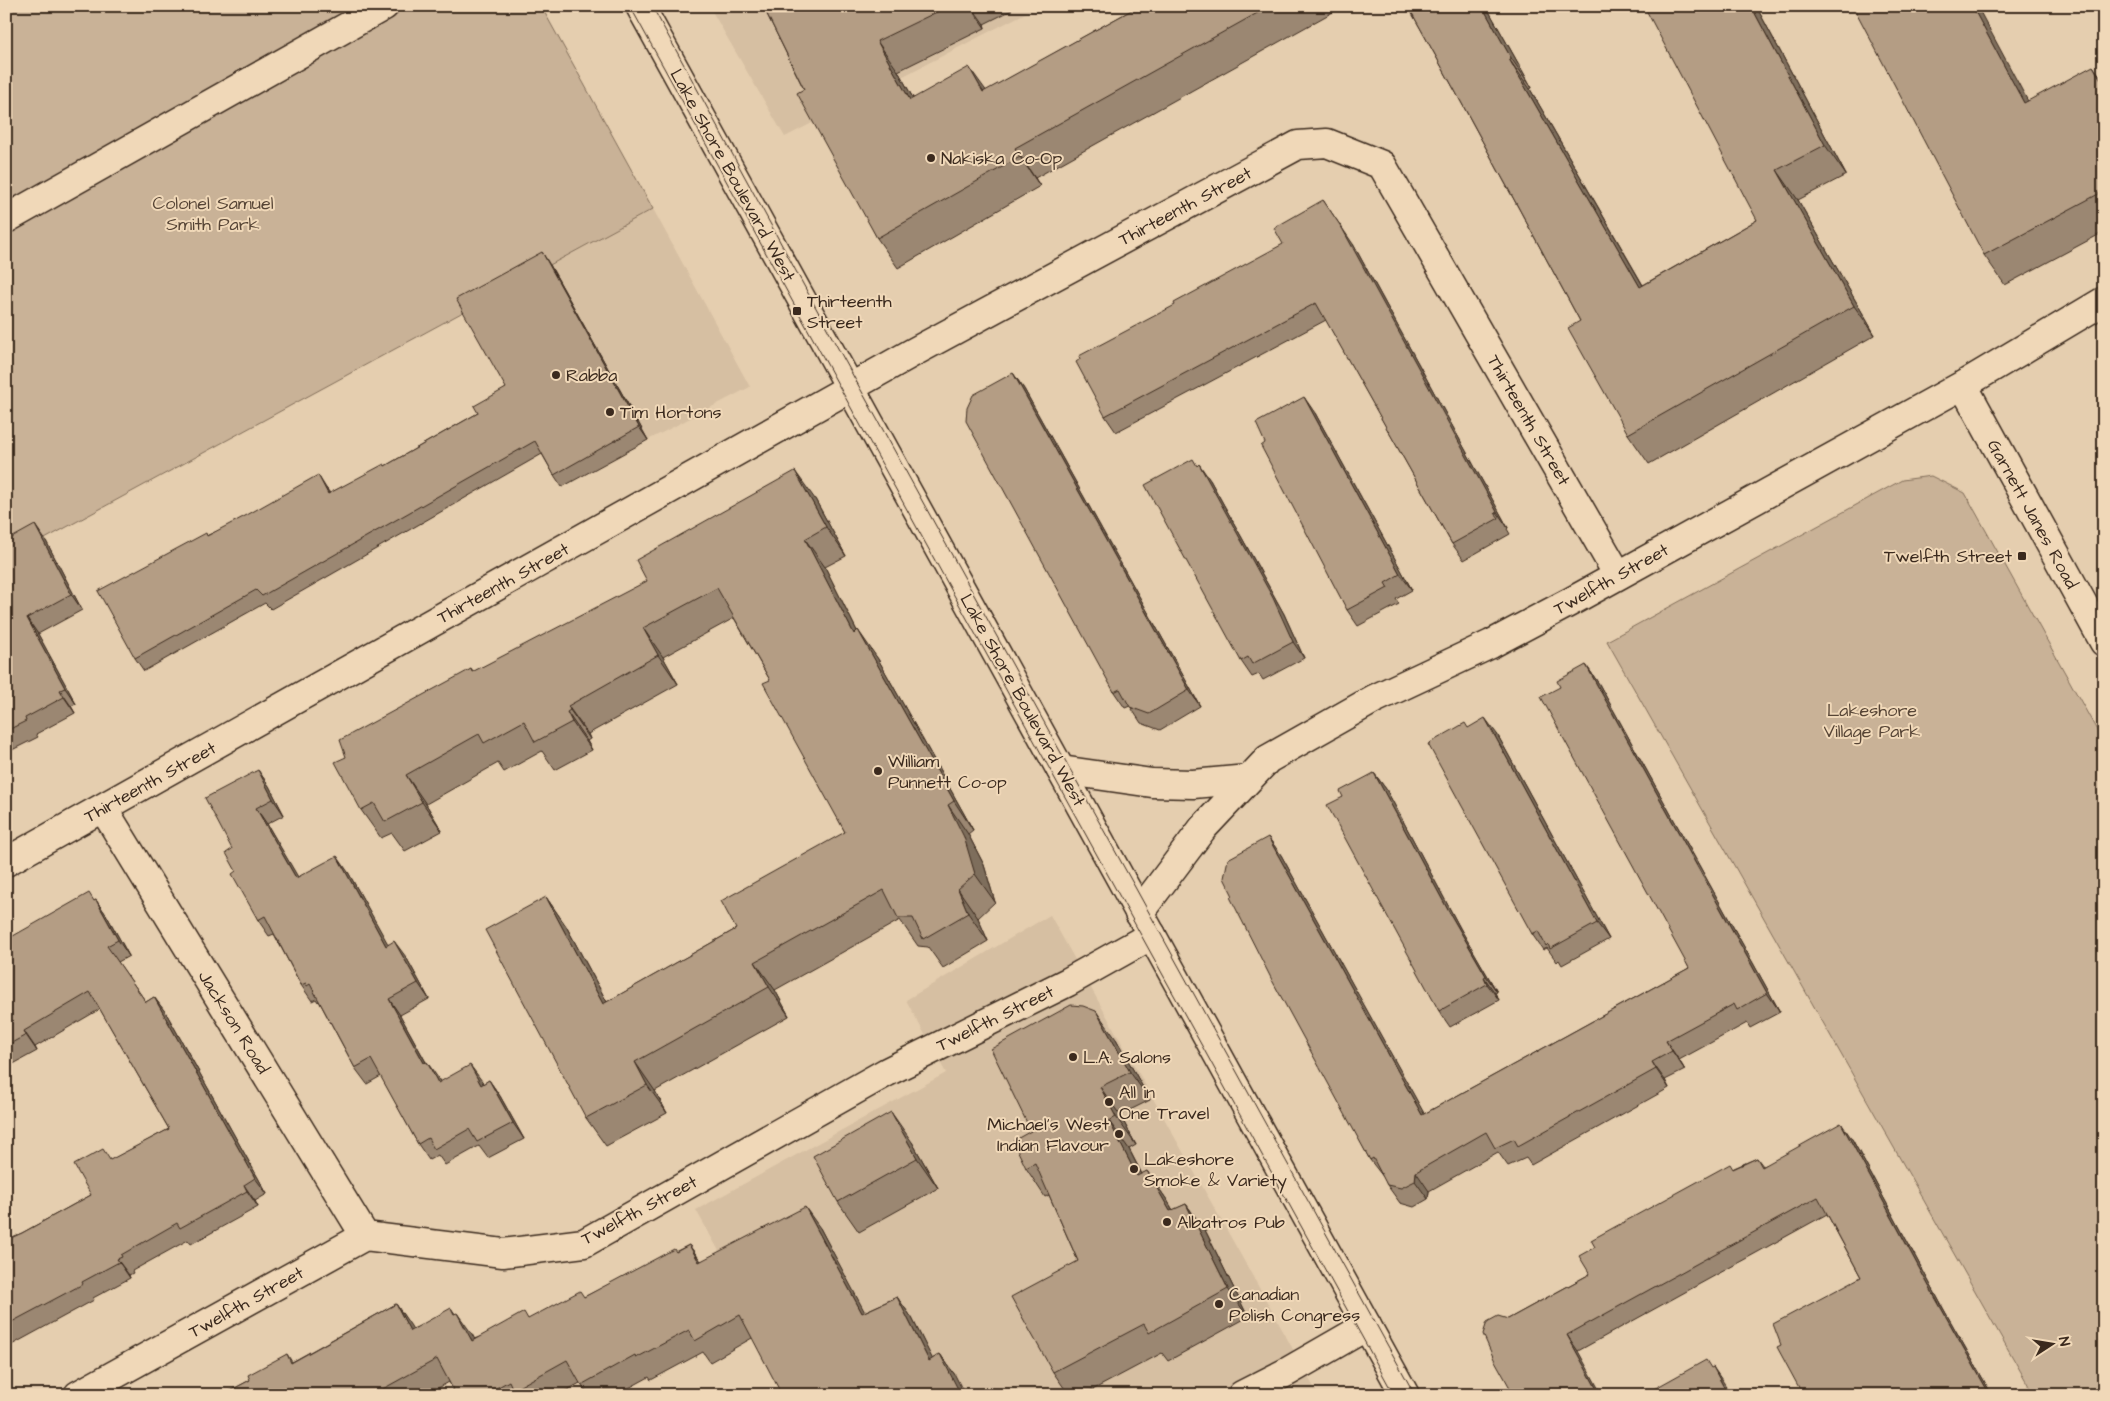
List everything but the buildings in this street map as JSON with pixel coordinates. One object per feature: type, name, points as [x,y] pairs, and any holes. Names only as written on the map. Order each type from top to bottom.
[{"type":"street","points":[[6,219],[384,6]]},
{"type":"street","name":"Lake Shore Boulevard West","points":[[640,6],[1405,1395]]},
{"type":"street","name":"Thirteenth Street","points":[[6,862],[851,388],[1298,145],[1327,144],[1382,166],[1618,575]]},
{"type":"street","name":"Twelfth Street","points":[[78,1395],[365,1236],[503,1253],[584,1243],[887,1072],[1068,982],[1145,924],[1203,828],[1268,759],[1374,699],[1491,644],[1618,575],[1963,385],[2104,301]]},
{"type":"street","name":"Garnett Janes Road","points":[[1963,385],[2104,642]]},
{"type":"street","points":[[1061,770],[1152,783],[1194,784],[1248,779]]},
{"type":"street","name":"Jackson Road","points":[[103,808],[365,1236]]},
{"type":"street","points":[[1242,1395],[1288,1372],[1367,1326]]},
{"type":"shaded area","points":[[709,6],[1039,6],[785,137]]},
{"type":"shaded area","points":[[653,209],[750,387],[562,487],[465,311]]},
{"type":"shaded area","points":[[1050,915],[1318,1395],[800,1395],[696,1210],[946,1073],[906,1000]]},
{"type":"green space","name":"Colonel Samuel Smith Park","points":[[6,6],[541,6],[653,209],[6,560]]},
{"type":"green space","name":"Lakeshore Village Park","points":[[1931,476],[1965,493],[2104,743],[2104,1395],[2034,1395],[1607,641],[1902,480]]},
{"type":"tram line","points":[[630,6],[1394,1395]]},
{"type":"tram line","points":[[652,6],[834,341],[1415,1395]]},
{"type":"place","name":"Nakiska Co-Op","points":[[931,158]]},
{"type":"place","name":"Thirteenth Street","points":[[797,311]]},
{"type":"place","name":"Rabba","points":[[556,375]]},
{"type":"place","name":"Tim Hortons","points":[[610,412]]},
{"type":"place","name":"Twelfth Street","points":[[2022,556]]},
{"type":"place","name":"William Punnett Co-op","points":[[878,771]]},
{"type":"place","name":"L.A. Salons","points":[[1073,1057]]},
{"type":"place","name":"All in One Travel","points":[[1109,1102]]},
{"type":"place","name":"Michael's West Indian Flavour","points":[[1119,1134]]},
{"type":"place","name":"Lakeshore Smoke & Variety","points":[[1134,1169]]},
{"type":"place","name":"Albatros Pub","points":[[1167,1222]]},
{"type":"place","name":"Canadian Polish Congress","points":[[1219,1304]]}]
